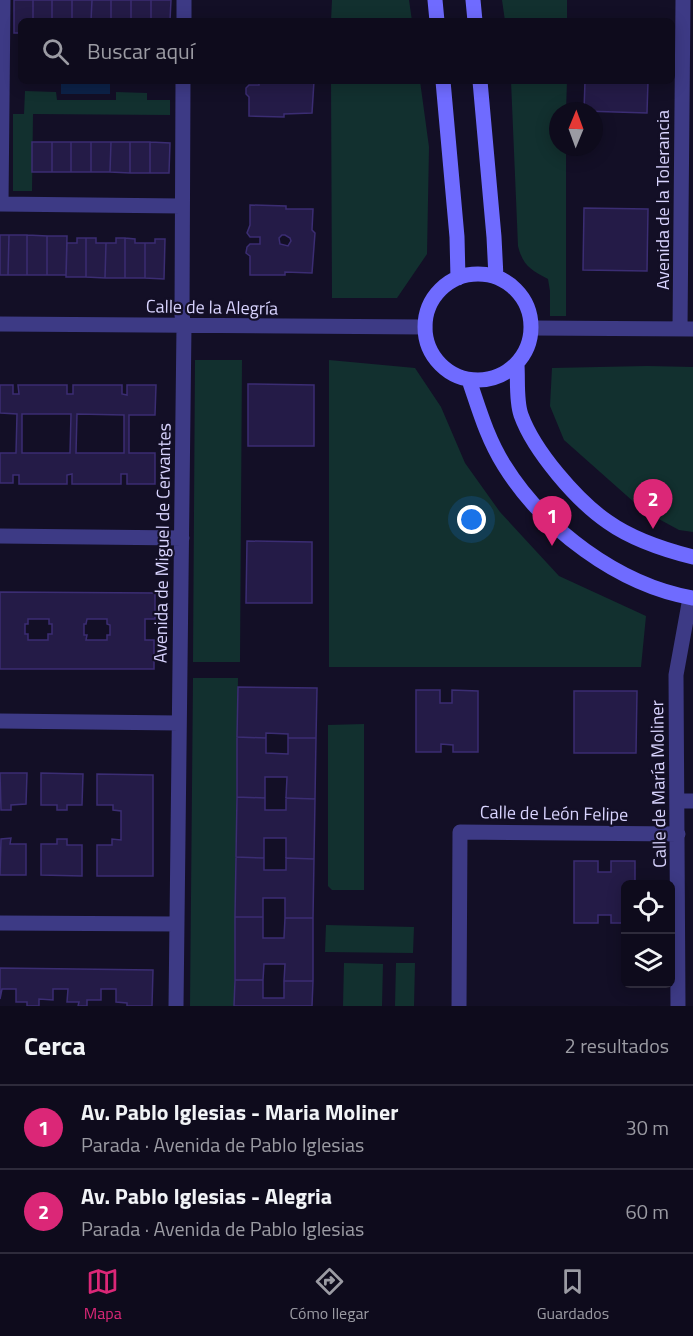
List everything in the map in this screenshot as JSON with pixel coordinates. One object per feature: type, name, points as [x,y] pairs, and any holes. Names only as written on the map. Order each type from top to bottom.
[{"type":"main road","points":[[435,0],[437,18]]},
{"type":"main road","points":[[473,0],[475,18]]},
{"type":"main road","points":[[442,84],[457,237],[458,278]]},
{"type":"main road","points":[[480,84],[494,237],[495,277]]},
{"type":"main road","points":[[477,274],[495,277],[515,288],[528,307],[532,328],[528,349],[517,365],[495,378],[469,380],[456,376],[444,368],[429,349],[425,327],[429,306],[441,289],[458,278],[477,274]]},
{"type":"main road","points":[[517,365],[522,417],[537,448],[568,487],[608,522],[666,551],[693,557]]},
{"type":"main road","points":[[469,380],[486,430],[504,465],[539,511],[588,552],[624,574],[692,598]]},
{"type":"street","points":[[3,0],[0,204],[182,206]]},
{"type":"street","points":[[184,0],[184,18]]},
{"type":"street","name":"Avenida de la Tolerancia","points":[[683,0],[687,329]]},
{"type":"street","name":"Avenida de Miguel de Cervantes","points":[[176,1006],[184,326],[182,315],[183,84]]},
{"type":"street","name":"Calle de la Alegría","points":[[0,324],[425,327]]},
{"type":"street","points":[[532,328],[687,329]]},
{"type":"street","points":[[0,536],[182,538]]},
{"type":"street","name":"Calle de María Moliner","points":[[678,1006],[678,834],[685,801],[676,675],[692,598]]},
{"type":"street","points":[[0,721],[179,723]]},
{"type":"street","name":"Calle de León Felipe","points":[[459,1006],[460,832],[678,834]]},
{"type":"street","points":[[0,923],[177,924]]},
{"type":"green space","points":[[332,0],[409,0],[412,18],[331,18]]},
{"type":"green space","points":[[502,0],[567,0],[567,18],[505,18]]},
{"type":"green space","points":[[331,84],[420,84],[429,147],[427,254],[397,298],[332,298]]},
{"type":"green space","points":[[511,84],[567,84],[566,102],[549,102],[549,156],[566,156],[566,316],[550,316],[548,279],[528,267],[518,246]]},
{"type":"green space","points":[[25,91],[56,92],[57,100],[116,100],[116,92],[147,93],[147,100],[170,100],[170,115],[33,114],[32,191],[13,191],[13,114],[24,114]]},
{"type":"green space","points":[[195,360],[242,360],[240,662],[193,662]]},
{"type":"green space","points":[[329,360],[415,368],[441,407],[465,463],[500,512],[559,576],[646,616],[641,667],[329,667]]},
{"type":"green space","points":[[693,367],[693,532],[679,530],[644,511],[564,440],[550,406],[552,368]]},
{"type":"green space","points":[[193,678],[238,678],[234,1006],[190,1006]]},
{"type":"green space","points":[[364,724],[364,890],[332,890],[328,886],[328,725]]},
{"type":"green space","points":[[326,925],[414,927],[413,953],[325,952]]},
{"type":"green space","points":[[344,963],[383,964],[382,1006],[343,1006]]},
{"type":"green space","points":[[396,963],[415,963],[414,1006],[395,1006]]},
{"type":"water","points":[[61,84],[110,84],[110,94],[61,94]]},
{"type":"building","points":[[14,0],[33,0],[33,18],[18,18],[18,33],[14,33]]},
{"type":"building","points":[[33,0],[52,0],[52,18],[33,18]]},
{"type":"building","points":[[52,0],[72,0],[72,18],[52,18]]},
{"type":"building","points":[[72,0],[92,0],[91,18],[72,18]]},
{"type":"building","points":[[92,0],[111,0],[111,18],[91,18]]},
{"type":"building","points":[[111,0],[131,0],[131,18],[111,18]]},
{"type":"building","points":[[131,0],[151,0],[151,18],[131,18]]},
{"type":"building","points":[[151,0],[171,0],[170,18],[151,18]]},
{"type":"building","points":[[314,84],[312,113],[284,114],[284,117],[249,116],[249,97],[246,94],[246,88],[249,85]]},
{"type":"building","points":[[585,84],[648,84],[647,113],[603,112],[603,102],[584,102]]},
{"type":"building","points":[[32,142],[52,142],[52,172],[32,172]]},
{"type":"building","points":[[52,142],[71,142],[71,172],[52,172]]},
{"type":"building","points":[[71,142],[91,142],[91,172],[71,172]]},
{"type":"building","points":[[91,142],[111,142],[110,172],[91,172]]},
{"type":"building","points":[[111,142],[130,142],[130,173],[110,172]]},
{"type":"building","points":[[130,142],[150,142],[150,173],[130,173]]},
{"type":"building","points":[[150,142],[170,143],[169,173],[150,173]]},
{"type":"building","points":[[250,205],[313,209],[312,230],[315,233],[312,273],[285,272],[285,275],[250,275],[250,256],[246,253],[247,247],[250,244],[260,244],[260,237],[250,237],[247,233],[250,225]],"holes":[[[285,235],[291,241],[288,246],[280,244],[279,238]]]},
{"type":"building","points":[[584,208],[648,209],[647,271],[583,270]]},
{"type":"building","points":[[0,235],[9,235],[8,275],[0,275]]},
{"type":"building","points":[[9,235],[27,235],[27,275],[8,275]]},
{"type":"building","points":[[27,235],[47,236],[47,275],[27,275]]},
{"type":"building","points":[[47,236],[67,236],[66,275],[47,275]]},
{"type":"building","points":[[77,238],[86,238],[86,277],[66,277],[67,243],[77,243]]},
{"type":"building","points":[[86,238],[96,238],[96,243],[106,243],[105,278],[86,277]]},
{"type":"building","points":[[116,238],[125,238],[125,278],[105,278],[106,243],[116,243]]},
{"type":"building","points":[[125,238],[135,239],[135,243],[145,243],[145,278],[125,278]]},
{"type":"building","points":[[155,239],[165,239],[164,279],[145,278],[145,243],[155,243]]},
{"type":"building","points":[[248,384],[314,385],[314,446],[248,446]]},
{"type":"building","points":[[0,385],[13,385],[13,394],[19,394],[18,385],[67,385],[67,394],[73,394],[73,385],[122,385],[122,394],[127,395],[127,385],[156,385],[155,415],[129,415],[129,453],[155,453],[155,484],[127,484],[127,474],[121,474],[121,484],[72,484],[72,474],[67,475],[67,484],[19,484],[19,475],[13,475],[13,483],[0,483],[0,453],[16,453],[17,414],[0,413]],"holes":[[[22,414],[71,414],[70,453],[22,453]],[[77,414],[124,415],[124,453],[76,453]]]},
{"type":"building","points":[[247,541],[312,542],[312,603],[246,603]]},
{"type":"building","points":[[0,592],[155,593],[155,619],[145,619],[145,640],[154,640],[154,669],[0,669]],"holes":[[[28,619],[49,619],[49,624],[52,624],[52,634],[48,634],[48,640],[28,640],[28,634],[25,634],[25,624],[28,624]],[[87,619],[107,619],[107,624],[110,625],[110,635],[107,635],[107,640],[86,640],[84,624]]]},
{"type":"building","points":[[238,687],[317,688],[316,738],[288,738],[288,734],[266,733],[266,738],[237,737]]},
{"type":"building","points":[[416,690],[440,690],[440,703],[452,703],[452,690],[478,691],[478,752],[453,752],[453,745],[441,744],[441,752],[416,752]]},
{"type":"building","points":[[574,691],[637,691],[636,753],[574,753]]},
{"type":"building","points":[[237,737],[266,738],[266,753],[288,754],[288,738],[316,738],[315,799],[286,798],[287,777],[265,777],[265,798],[237,797]]},
{"type":"building","points":[[0,773],[27,773],[26,804],[11,805],[11,810],[1,810]]},
{"type":"building","points":[[41,773],[83,774],[82,805],[67,805],[67,810],[57,810],[57,805],[41,805]]},
{"type":"building","points":[[97,774],[153,775],[153,876],[97,876],[97,845],[112,845],[112,839],[121,840],[121,811],[113,810],[113,805],[97,805]]},
{"type":"building","points":[[237,797],[265,798],[265,810],[286,810],[286,798],[315,799],[314,859],[286,858],[286,838],[264,838],[264,858],[236,857]]},
{"type":"building","points":[[11,838],[10,844],[26,844],[26,875],[0,875],[1,839]]},
{"type":"building","points":[[57,839],[67,839],[67,845],[82,845],[82,876],[41,875],[41,844],[57,844]]},
{"type":"building","points":[[236,857],[264,858],[264,870],[286,870],[286,858],[314,859],[313,918],[285,918],[285,898],[263,898],[263,917],[235,917]]},
{"type":"building","points":[[574,861],[598,861],[598,872],[611,872],[611,861],[635,861],[635,880],[621,880],[621,923],[611,923],[611,915],[598,915],[598,923],[574,923]]},
{"type":"building","points":[[235,917],[263,917],[263,938],[284,938],[285,918],[313,918],[313,981],[284,981],[285,964],[264,964],[263,980],[235,980]]},
{"type":"building","points":[[0,968],[153,970],[152,1006],[127,1006],[127,1003],[116,1002],[116,989],[101,989],[101,1000],[87,1000],[87,1006],[78,1006],[79,1002],[67,1002],[68,989],[53,989],[53,1000],[39,999],[39,1006],[27,1006],[27,1002],[16,1002],[16,989],[2,989],[0,999]]},
{"type":"building","points":[[235,980],[263,980],[263,998],[284,998],[284,981],[313,981],[312,1006],[234,1006]]},
{"type":"place","name":"Av. Pablo Iglesias - Alegria","points":[[653,529]]},
{"type":"place","name":"Av. Pablo Iglesias - Maria Moliner","points":[[552,546]]}]
